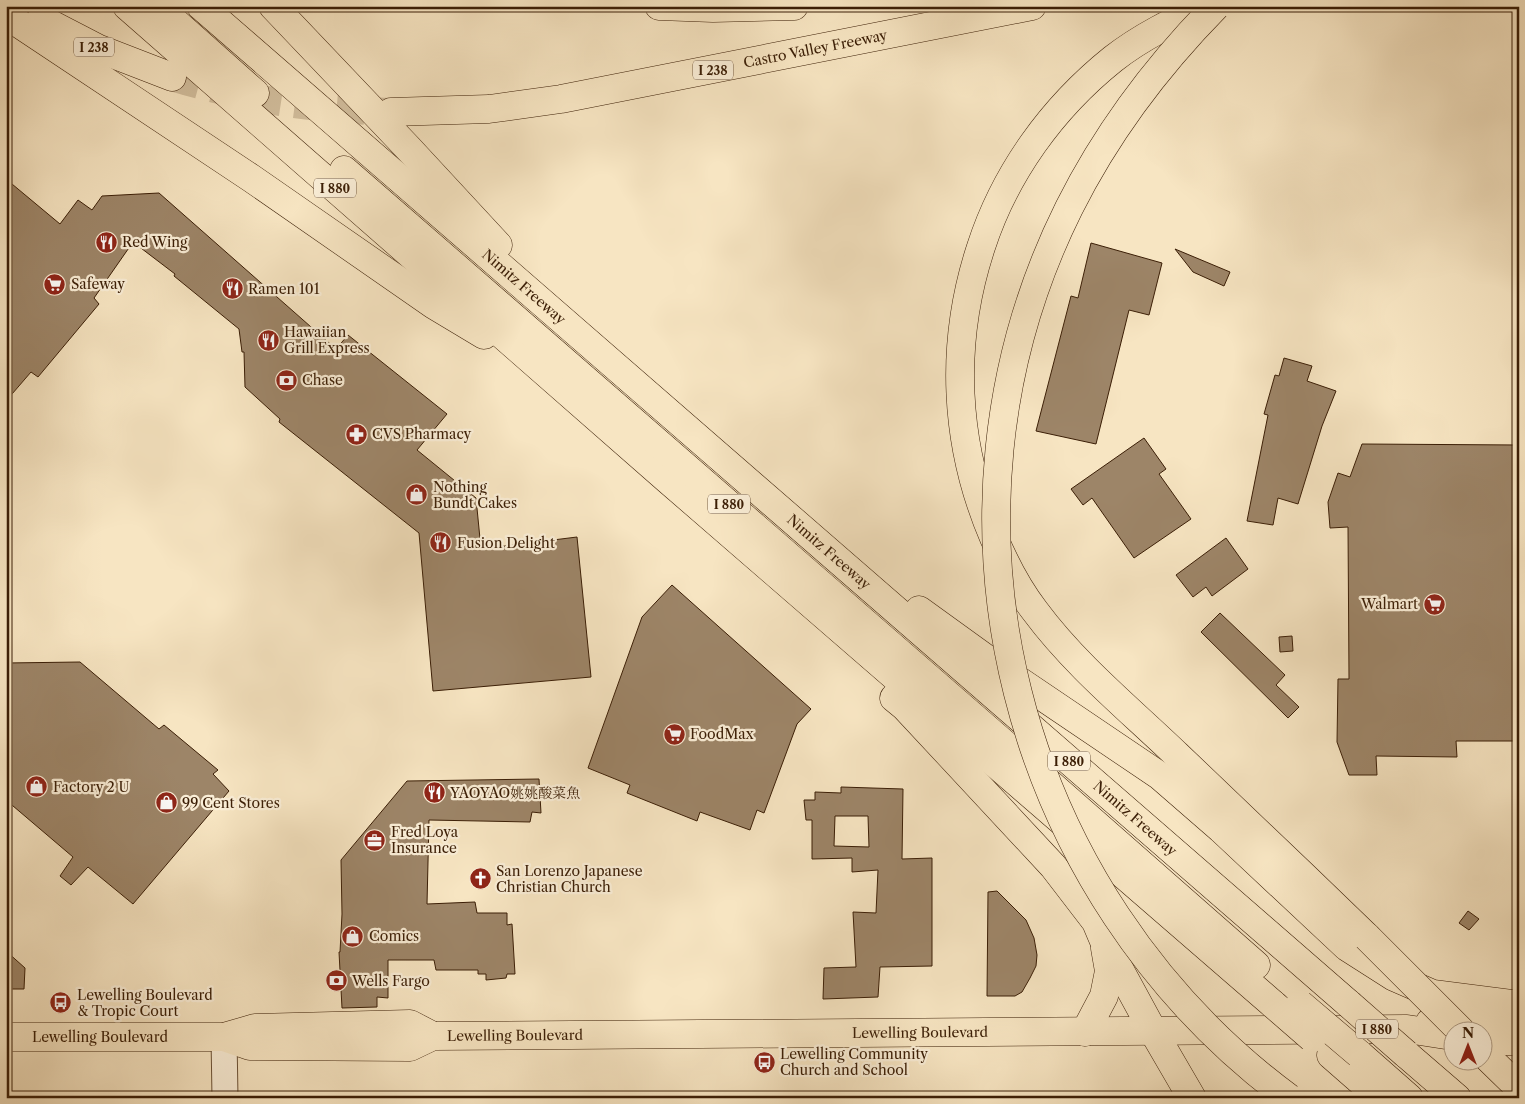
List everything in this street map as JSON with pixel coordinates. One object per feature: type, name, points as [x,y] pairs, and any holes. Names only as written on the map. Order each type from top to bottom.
[{"type":"main road","name":"I 238","points":[[20,6],[97,48],[172,76]]},
{"type":"main road","name":"I 880","points":[[126,6],[668,480],[1287,1004],[1359,1054],[1409,1098]]},
{"type":"main road","name":"I 880","points":[[157,6],[1017,755],[1287,1004],[1331,1055],[1380,1098]]},
{"type":"main road","name":"Nimitz Freeway","points":[[201,6],[1349,1004],[1406,1042],[1457,1098]]},
{"type":"main road","points":[[273,6],[410,149],[581,337]]},
{"type":"main road","points":[[660,6],[722,8],[794,6]]},
{"type":"main road","name":"Castro Valley Freeway","points":[[391,112],[489,108],[561,99],[1032,6]]},
{"type":"main road","points":[[1206,6],[1145,38],[1115,58],[1087,82],[1061,108],[1039,136],[1018,166],[1000,198],[973,269],[965,306],[959,373],[960,408],[965,445],[985,518],[998,549],[1014,580],[1033,609],[1056,638],[1367,937],[1452,1022]]},
{"type":"main road","points":[[1216,6],[1169,56],[1124,115],[1086,176],[1043,267],[1018,345],[1004,417],[997,489],[998,562],[1005,634],[1012,673],[1026,724],[1040,768],[1057,809],[1090,875],[1130,937],[1175,994],[1226,1046],[1289,1098]]},
{"type":"main road","points":[[6,15],[258,183],[434,305],[543,370]]},
{"type":"main road","points":[[668,480],[770,588],[905,707],[1053,866],[1096,922],[1104,941],[1153,1031],[1192,1098]]},
{"type":"main road","points":[[789,518],[984,657],[1160,776],[1221,829],[1347,947],[1394,977],[1433,994],[1519,1005]]},
{"type":"main road","points":[[1085,1032],[1104,996],[1109,971],[1104,941]]},
{"type":"main road","name":"Lewelling Boulevard","points":[[1406,1042],[1436,1021],[1519,1014]]},
{"type":"main road","name":"Lewelling Boulevard","points":[[6,1037],[224,1037],[250,1046],[410,1047],[433,1036],[1153,1031],[1406,1042],[1442,1037]]},
{"type":"main road","points":[[1492,1040],[1519,1042]]},
{"type":"main road","points":[[1492,1062],[1516,1086]]},
{"type":"street","points":[[224,1037],[225,1098]]},
{"type":"building","points":[[6,179],[60,224],[78,200],[92,210],[102,196],[159,193],[336,349],[348,335],[447,414],[417,450],[476,498],[481,549],[577,537],[591,677],[433,691],[419,533],[279,422],[280,419],[245,387],[244,352],[242,352],[239,329],[174,276],[175,274],[133,242],[94,298],[99,304],[38,377],[31,372],[6,401]]},
{"type":"building","points":[[1091,243],[1162,263],[1149,315],[1129,310],[1096,444],[1036,431],[1071,296],[1078,298]]},
{"type":"building","points":[[1175,249],[1230,272],[1224,286],[1193,272]]},
{"type":"building","points":[[1284,358],[1312,366],[1307,381],[1336,391],[1322,426],[1298,504],[1278,498],[1273,525],[1247,521],[1268,415],[1264,414],[1275,375],[1279,376]]},
{"type":"building","points":[[1144,438],[1166,469],[1159,474],[1191,519],[1134,558],[1092,498],[1083,505],[1071,489]]},
{"type":"building","name":"Walmart","points":[[1362,444],[1519,445],[1519,741],[1456,741],[1457,757],[1376,756],[1377,775],[1349,775],[1337,742],[1338,679],[1349,679],[1348,527],[1330,528],[1328,502],[1338,473],[1350,477]]},
{"type":"building","points":[[1226,538],[1248,569],[1212,596],[1206,587],[1193,597],[1176,575]]},
{"type":"building","points":[[672,585],[811,709],[797,724],[764,813],[757,810],[750,830],[700,812],[697,821],[627,793],[630,785],[588,768],[642,617]]},
{"type":"building","points":[[1220,613],[1285,675],[1276,685],[1299,707],[1288,718],[1201,632]]},
{"type":"building","points":[[1292,636],[1293,651],[1280,652],[1279,637]]},
{"type":"building","points":[[80,662],[159,729],[164,725],[218,770],[213,774],[229,791],[133,904],[88,867],[71,885],[60,876],[73,857],[6,800],[6,663]]},
{"type":"building","points":[[539,779],[541,813],[532,812],[530,822],[429,820],[427,904],[475,902],[477,913],[507,913],[507,925],[512,924],[515,974],[507,974],[506,978],[486,980],[486,974],[478,974],[478,970],[436,970],[434,960],[388,960],[388,998],[377,997],[377,1007],[342,1008],[339,952],[342,914],[341,860],[407,781]]},
{"type":"building","points":[[841,787],[903,789],[902,859],[932,858],[932,966],[880,967],[878,997],[823,999],[824,968],[856,967],[853,912],[876,913],[878,870],[852,872],[852,858],[812,859],[812,820],[806,820],[804,800],[815,800],[815,792],[841,793]],"holes":[[[835,816],[868,816],[869,847],[834,846]]]},
{"type":"building","points":[[997,891],[1026,920],[1034,938],[1037,955],[1036,966],[1030,978],[1022,992],[1015,996],[987,996],[988,892]]},
{"type":"building","points":[[1468,911],[1479,919],[1469,930],[1459,923]]},
{"type":"building","points":[[6,951],[25,968],[24,989],[6,989]]},
{"type":"tunnel","points":[[172,77],[227,92],[280,102],[307,106],[390,112]]},
{"type":"place","name":"Red Wing","points":[[106,242]]},
{"type":"place","name":"Safeway","points":[[55,284]]},
{"type":"place","name":"Ramen 101","points":[[232,289]]},
{"type":"place","name":"Hawaiian Grill Express","points":[[268,340]]},
{"type":"place","name":"Chase","points":[[286,380]]},
{"type":"place","name":"CVS Pharmacy","points":[[356,434]]},
{"type":"place","name":"Nothing Bundt Cakes","points":[[417,495]]},
{"type":"place","name":"Fusion Delight","points":[[441,543]]},
{"type":"place","name":"Walmart","points":[[1434,604]]},
{"type":"place","name":"FoodMax","points":[[674,734]]},
{"type":"place","name":"Factory 2 U","points":[[37,787]]},
{"type":"place","name":"YAOYAO姚姚酸菜魚","points":[[434,793]]},
{"type":"place","name":"99 Cent Stores","points":[[166,803]]},
{"type":"place","name":"Fred Loya Insurance","points":[[375,840]]},
{"type":"place","name":"San Lorenzo Japanese Christian Church","points":[[480,879]]},
{"type":"place","name":"Comics","points":[[353,936]]},
{"type":"place","name":"Wells Fargo","points":[[336,981]]},
{"type":"place","name":"Lewelling Boulevard & Tropic Court","points":[[61,1003]]},
{"type":"place","name":"Lewelling Community Church and School","points":[[764,1062]]}]
